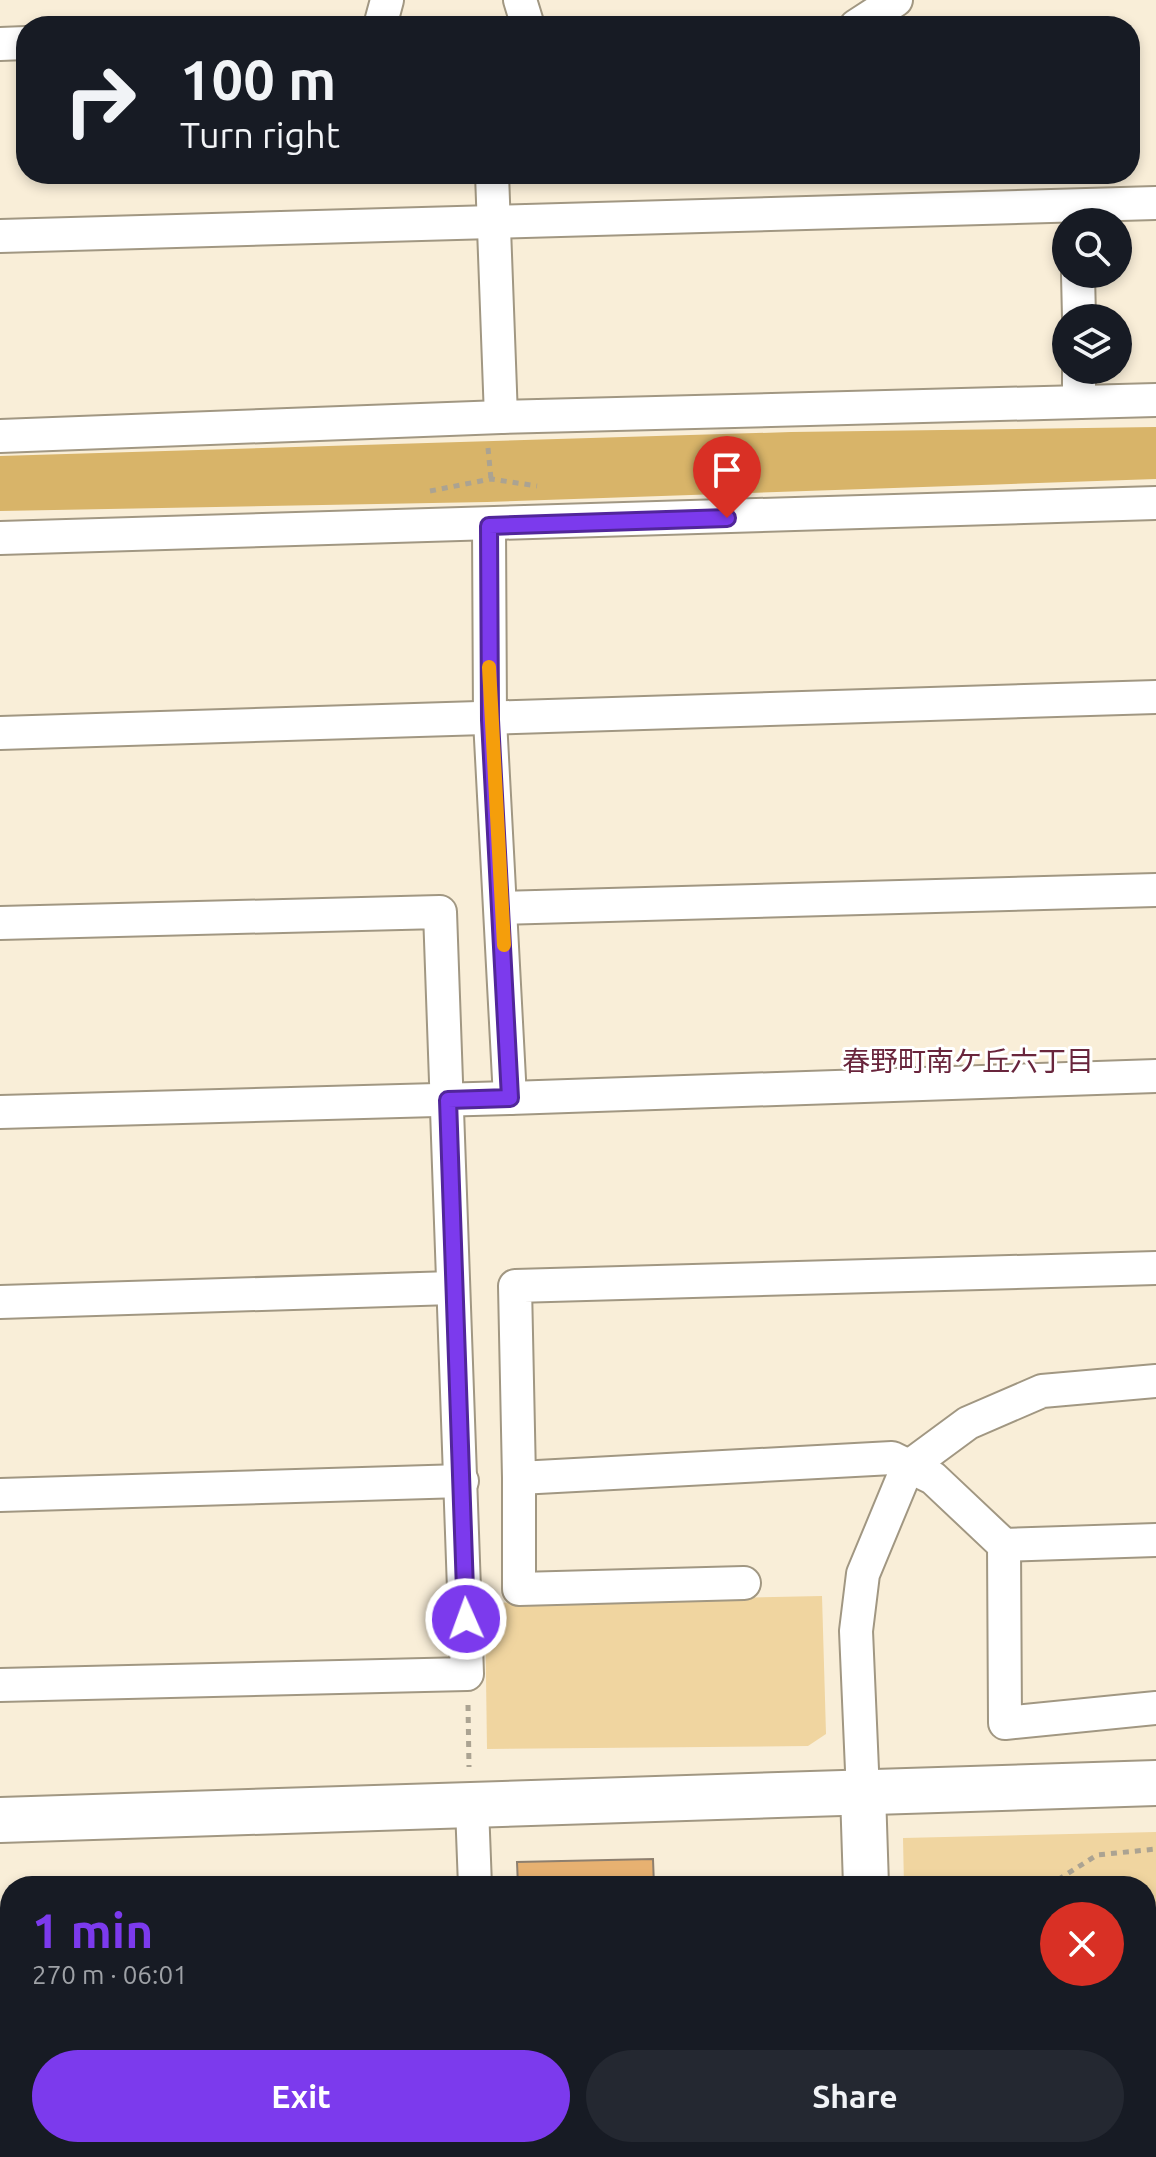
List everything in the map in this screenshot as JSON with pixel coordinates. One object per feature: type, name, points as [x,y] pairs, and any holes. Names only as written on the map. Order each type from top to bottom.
[{"type":"street","points":[[871,16],[896,0]]},
{"type":"street","points":[[492,184],[501,417]]},
{"type":"street","points":[[1121,208],[1156,203]]},
{"type":"street","points":[[0,236],[494,221],[1052,214]]},
{"type":"street","points":[[1079,384],[1079,402]]},
{"type":"street","points":[[0,436],[501,417],[1156,400]]},
{"type":"street","points":[[0,538],[489,526],[1156,503]]},
{"type":"street","points":[[489,526],[490,720],[510,1098]]},
{"type":"street","points":[[0,733],[1156,697]]},
{"type":"street","points":[[502,908],[1156,890]]},
{"type":"street","points":[[0,923],[440,912],[467,1674],[0,1685]]},
{"type":"street","points":[[0,1112],[1156,1076]]},
{"type":"street","points":[[744,1583],[519,1589],[515,1286],[1156,1268]]},
{"type":"street","points":[[0,1302],[452,1288]]},
{"type":"street","points":[[866,1876],[856,1631],[863,1574],[907,1468],[968,1423],[1042,1391],[1156,1381]]},
{"type":"street","points":[[519,1478],[892,1458],[907,1468],[933,1478],[1004,1545],[1156,1540]]},
{"type":"street","points":[[0,1495],[462,1481]]},
{"type":"street","points":[[1004,1545],[1005,1723],[1156,1708]]},
{"type":"street","points":[[0,1820],[471,1788],[863,1793],[1156,1783]]},
{"type":"street","points":[[471,1788],[475,1876]]},
{"type":"path","points":[[467,1674],[471,1788]]},
{"type":"path","points":[[1064,1876],[1097,1855],[1156,1849]]},
{"type":"shaded area","points":[[1156,427],[1156,479],[487,502],[0,511],[0,456],[791,432]]},
{"type":"shaded area","points":[[822,1596],[826,1734],[808,1746],[487,1749],[485,1603]]},
{"type":"shaded area","points":[[1156,1832],[1156,1876],[904,1876],[903,1838]]},
{"type":"building","points":[[653,1859],[654,1876],[518,1876],[517,1862]]},
{"type":"slow traffic","points":[[489,667],[504,945]]},
{"type":"district","name":"春野町南ケ丘六丁目","points":[[968,1060]]},
{"type":"route","points":[[466,1619],[452,1288],[448,1100],[510,1098],[490,720],[489,526],[727,518]]}]
